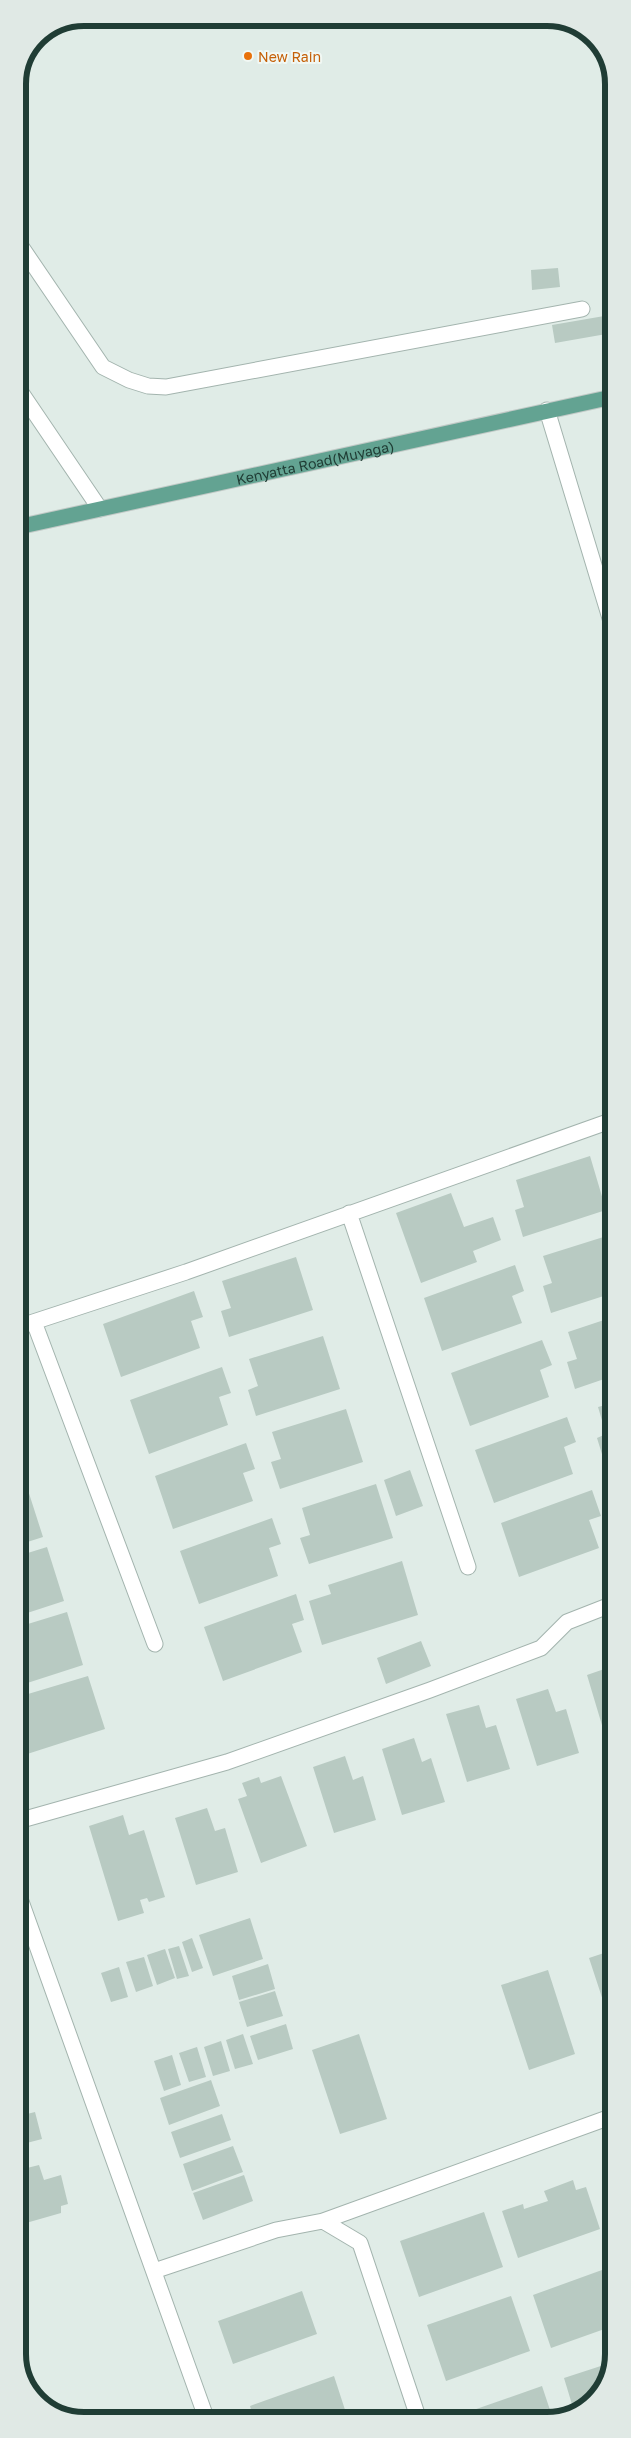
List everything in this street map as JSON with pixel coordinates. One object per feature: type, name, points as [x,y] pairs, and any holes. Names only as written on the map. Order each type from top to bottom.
[{"type":"main road","name":"Kenyatta Road(Muyaga)","points":[[26,525],[605,398]]},
{"type":"street","points":[[26,254],[103,367],[129,380],[148,386],[166,387],[582,309]]},
{"type":"street","points":[[26,400],[100,509]]},
{"type":"street","points":[[547,410],[605,602]]},
{"type":"street","points":[[26,1324],[186,1272],[605,1123]]},
{"type":"street","points":[[349,1214],[468,1567]]},
{"type":"street","points":[[34,1322],[155,1644]]},
{"type":"street","points":[[26,1819],[227,1762],[421,1693],[541,1648],[567,1622],[605,1607]]},
{"type":"street","points":[[26,1915],[204,2412]]},
{"type":"street","points":[[154,2271],[276,2230],[323,2221],[605,2119]]},
{"type":"street","points":[[323,2221],[360,2243],[416,2412]]},
{"type":"building","points":[[605,267],[605,286],[602,268]]},
{"type":"building","points":[[558,268],[560,287],[532,290],[531,270]]},
{"type":"building","points":[[605,316],[605,334],[555,343],[552,325]]},
{"type":"building","points":[[590,1156],[605,1210],[523,1237],[515,1210],[524,1207],[516,1180]]},
{"type":"building","points":[[451,1193],[464,1227],[493,1217],[501,1240],[473,1251],[477,1262],[421,1283],[396,1213]]},
{"type":"building","points":[[605,1237],[605,1296],[551,1313],[543,1286],[552,1283],[543,1256]]},
{"type":"building","points":[[296,1257],[313,1310],[229,1337],[221,1311],[231,1308],[222,1281]]},
{"type":"building","points":[[515,1265],[524,1291],[512,1296],[522,1323],[442,1351],[424,1298]]},
{"type":"building","points":[[194,1291],[203,1317],[191,1321],[200,1348],[121,1377],[103,1324]]},
{"type":"building","points":[[605,1320],[605,1379],[575,1389],[567,1362],[577,1359],[568,1332]]},
{"type":"building","points":[[323,1336],[340,1389],[256,1416],[248,1390],[258,1386],[249,1359]]},
{"type":"building","points":[[542,1340],[552,1365],[540,1370],[549,1397],[470,1426],[451,1373]]},
{"type":"building","points":[[222,1367],[231,1393],[219,1397],[228,1425],[149,1454],[130,1400]]},
{"type":"building","points":[[605,1405],[605,1431],[598,1407]]},
{"type":"building","points":[[346,1409],[363,1462],[280,1489],[271,1462],[281,1459],[272,1432]]},
{"type":"building","points":[[567,1417],[576,1442],[564,1447],[573,1474],[494,1503],[475,1450]]},
{"type":"building","points":[[605,1434],[605,1464],[597,1438]]},
{"type":"building","points":[[246,1443],[255,1469],[243,1473],[253,1501],[173,1529],[155,1476]]},
{"type":"building","points":[[410,1470],[423,1506],[396,1516],[384,1480]]},
{"type":"building","points":[[26,1484],[43,1537],[26,1542]]},
{"type":"building","points":[[376,1484],[393,1538],[309,1564],[300,1538],[310,1535],[302,1508]]},
{"type":"building","points":[[592,1490],[601,1516],[589,1520],[599,1548],[519,1577],[501,1523]]},
{"type":"building","points":[[272,1518],[281,1544],[269,1548],[278,1576],[199,1604],[180,1551]]},
{"type":"building","points":[[47,1547],[64,1601],[26,1613],[26,1554]]},
{"type":"building","points":[[402,1561],[418,1615],[322,1645],[309,1601],[331,1594],[328,1585]]},
{"type":"building","points":[[296,1594],[304,1620],[292,1624],[302,1652],[223,1681],[204,1627]]},
{"type":"building","points":[[67,1612],[83,1665],[26,1683],[26,1625]]},
{"type":"building","points":[[421,1641],[431,1666],[386,1684],[377,1658]]},
{"type":"building","points":[[605,1669],[605,1735],[587,1675]]},
{"type":"building","points":[[88,1676],[105,1729],[26,1754],[26,1695]]},
{"type":"building","points":[[548,1689],[556,1712],[566,1709],[579,1753],[537,1766],[516,1699]]},
{"type":"building","points":[[479,1705],[486,1728],[496,1725],[510,1769],[467,1782],[446,1714]]},
{"type":"building","points":[[414,1738],[422,1762],[431,1758],[445,1802],[402,1815],[382,1749]]},
{"type":"building","points":[[345,1756],[353,1780],[363,1776],[376,1820],[334,1833],[313,1767]]},
{"type":"building","points":[[281,1776],[307,1846],[261,1863],[238,1799],[247,1796],[242,1783],[259,1777],[261,1783]]},
{"type":"building","points":[[207,1808],[215,1831],[225,1828],[238,1872],[196,1885],[175,1818]]},
{"type":"building","points":[[123,1815],[129,1835],[144,1830],[165,1897],[149,1902],[147,1898],[140,1900],[144,1913],[118,1921],[89,1826]]},
{"type":"building","points":[[250,1918],[263,1959],[213,1976],[199,1935]]},
{"type":"building","points":[[192,1938],[203,1968],[192,1972],[182,1942]]},
{"type":"building","points":[[179,1946],[189,1976],[177,1979],[168,1949]]},
{"type":"building","points":[[165,1949],[175,1978],[157,1985],[147,1955]]},
{"type":"building","points":[[605,1953],[605,2007],[589,1958]]},
{"type":"building","points":[[144,1957],[153,1986],[136,1992],[126,1962]]},
{"type":"building","points":[[268,1964],[275,1989],[239,2000],[232,1976]]},
{"type":"building","points":[[119,1967],[128,1997],[111,2002],[101,1973]]},
{"type":"building","points":[[548,1970],[575,2054],[529,2070],[501,1985]]},
{"type":"building","points":[[275,1991],[283,2016],[247,2027],[239,2002]]},
{"type":"building","points":[[286,2024],[293,2049],[258,2060],[250,2036]]},
{"type":"building","points":[[243,2034],[253,2064],[235,2069],[226,2040]]},
{"type":"building","points":[[359,2034],[387,2119],[340,2134],[312,2050]]},
{"type":"building","points":[[221,2041],[230,2071],[213,2076],[204,2047]]},
{"type":"building","points":[[197,2047],[206,2077],[189,2082],[179,2053]]},
{"type":"building","points":[[172,2055],[181,2085],[164,2091],[154,2061]]},
{"type":"building","points":[[211,2080],[220,2106],[169,2125],[160,2098]]},
{"type":"building","points":[[35,2112],[42,2139],[26,2143],[26,2114]]},
{"type":"building","points":[[222,2114],[231,2140],[180,2158],[171,2132]]},
{"type":"building","points":[[233,2146],[243,2172],[192,2191],[183,2164]]},
{"type":"building","points":[[39,2165],[44,2180],[61,2175],[68,2204],[61,2206],[61,2213],[26,2223],[26,2168]]},
{"type":"building","points":[[244,2175],[253,2201],[203,2220],[193,2193]]},
{"type":"building","points":[[573,2180],[576,2190],[586,2187],[600,2229],[518,2258],[502,2211],[523,2204],[524,2209],[548,2201],[544,2191]]},
{"type":"building","points":[[484,2212],[503,2267],[419,2297],[400,2241]]},
{"type":"building","points":[[605,2269],[605,2329],[551,2348],[533,2295]]},
{"type":"building","points":[[302,2291],[317,2334],[233,2364],[218,2321]]},
{"type":"building","points":[[511,2296],[530,2351],[446,2381],[427,2325]]},
{"type":"building","points":[[604,2365],[593,2389],[572,2406],[564,2378]]},
{"type":"building","points":[[334,2376],[346,2412],[252,2412],[250,2406]]},
{"type":"building","points":[[542,2386],[551,2412],[547,2412],[468,2412]]},
{"type":"place","name":"New Rain","points":[[248,56]]}]
